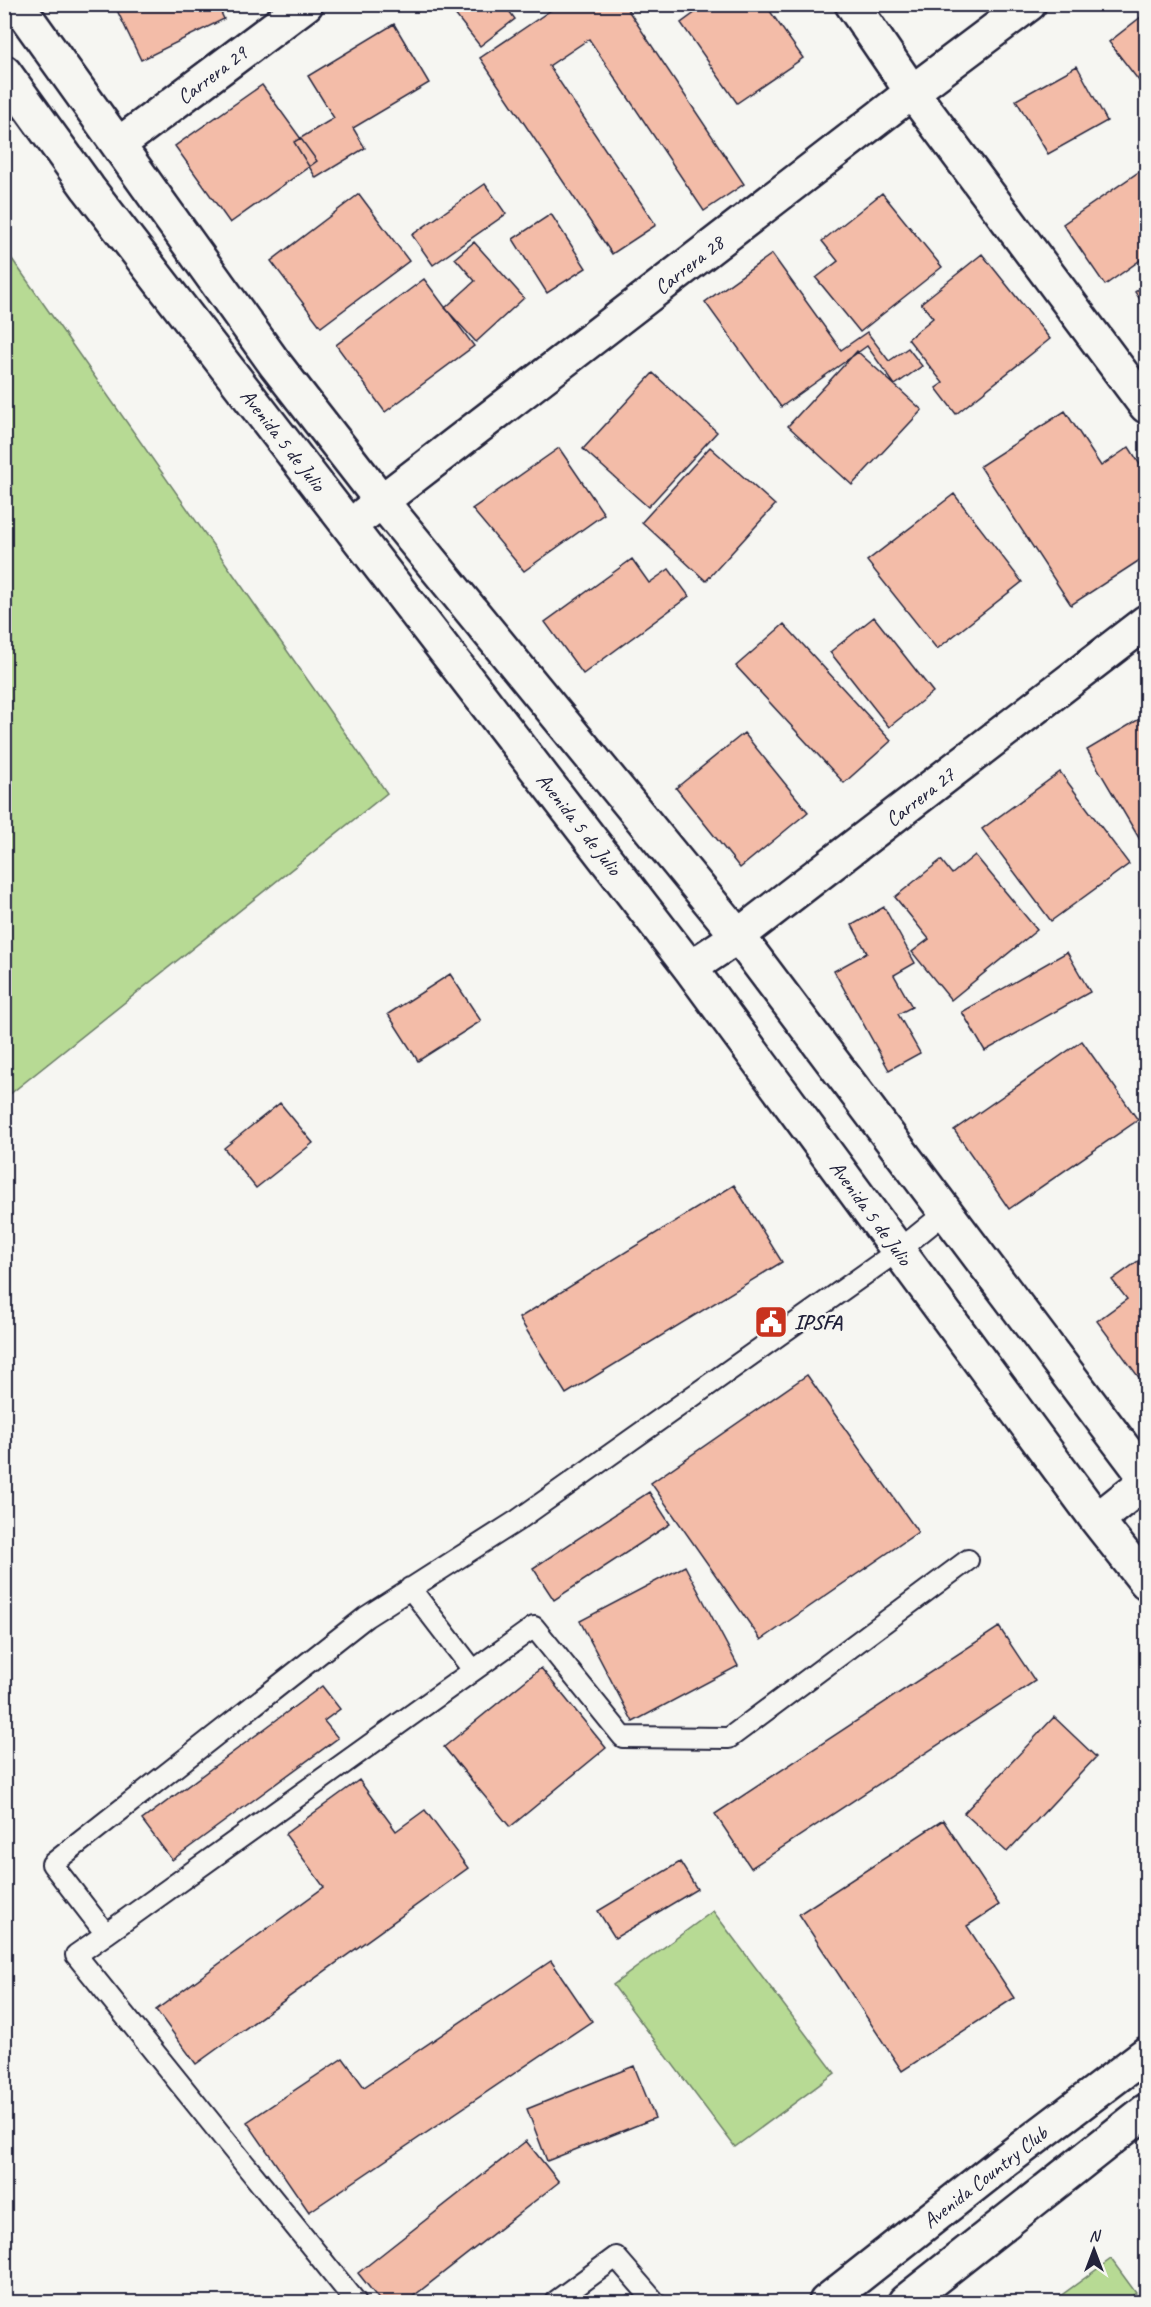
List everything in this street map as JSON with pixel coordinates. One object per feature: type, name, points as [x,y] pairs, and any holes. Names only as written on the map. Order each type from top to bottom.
[{"type":"street","name":"Avenida 5 de Julio","points":[[17,4],[275,364],[383,503],[738,936],[1146,1479]]},
{"type":"street","name":"Carrera 29","points":[[118,145],[306,4]]},
{"type":"street","points":[[852,4],[912,92],[1146,406]]},
{"type":"street","name":"Carrera 28","points":[[349,525],[383,503],[912,92],[1029,4]]},
{"type":"street","name":"Avenida 5 de Julio","points":[[4,72],[88,188],[690,968],[1097,1520],[1146,1582]]},
{"type":"street","name":"Carrera 27","points":[[690,968],[738,936],[1146,622]]},
{"type":"street","points":[[1097,1520],[1146,1479]]},
{"type":"street","name":"Avenida Country Club","points":[[826,2302],[1002,2163],[1146,2054]]},
{"type":"street","points":[[905,2302],[1146,2111]]},
{"type":"lane","points":[[106,1934],[52,1864],[366,1617],[518,1520],[899,1251],[946,1212]]},
{"type":"lane","points":[[356,2302],[76,1955],[534,1627],[623,1737],[729,1738],[968,1560]]},
{"type":"lane","points":[[410,1588],[473,1670]]},
{"type":"lane","points":[[555,2302],[616,2257],[655,2302]]},
{"type":"green space","points":[[5,249],[387,793],[4,1098]]},
{"type":"green space","points":[[713,1911],[835,2073],[735,2147],[613,1985]]},
{"type":"green space","points":[[1111,2259],[1136,2293],[1123,2302],[1052,2302]]},
{"type":"building","points":[[114,4],[217,4],[224,19],[141,60]]},
{"type":"building","points":[[447,4],[504,4],[515,19],[480,46]]},
{"type":"building","points":[[560,4],[624,4],[744,184],[704,211],[589,39],[549,66],[656,225],[612,254],[480,58]]},
{"type":"building","points":[[707,4],[765,4],[803,58],[737,103],[681,23]]},
{"type":"building","points":[[1146,13],[1146,90],[1109,42]]},
{"type":"building","points":[[394,24],[429,83],[353,128],[365,148],[316,178],[294,142],[334,118],[308,76]]},
{"type":"building","points":[[1077,66],[1107,121],[1048,154],[1016,100]]},
{"type":"building","points":[[262,85],[317,161],[230,223],[175,146]]},
{"type":"building","points":[[1146,167],[1146,256],[1105,285],[1063,224]]},
{"type":"building","points":[[485,184],[506,214],[433,265],[412,235]]},
{"type":"building","points":[[882,193],[942,267],[860,332],[816,278],[838,261],[822,241]]},
{"type":"building","points":[[359,194],[409,261],[321,327],[271,261]]},
{"type":"building","points":[[551,214],[586,268],[547,293],[513,239]]},
{"type":"building","points":[[474,242],[524,298],[476,342],[445,308],[475,281],[455,258]]},
{"type":"building","points":[[772,254],[841,350],[867,332],[889,361],[908,348],[922,366],[895,385],[867,346],[781,407],[705,302]]},
{"type":"building","points":[[982,254],[1050,339],[956,414],[936,388],[943,383],[908,339],[933,318],[921,303]]},
{"type":"building","points":[[424,279],[474,346],[385,412],[336,345]]},
{"type":"building","points":[[1146,284],[1146,308],[1135,292]]},
{"type":"building","points":[[857,351],[922,410],[852,485],[788,426]]},
{"type":"building","points":[[653,373],[717,432],[648,507],[583,449]]},
{"type":"building","points":[[1065,411],[1101,466],[1129,447],[1146,474],[1146,556],[1071,605],[980,466]]},
{"type":"building","points":[[710,447],[775,505],[706,581],[642,522]]},
{"type":"building","points":[[559,448],[604,514],[524,571],[472,509]]},
{"type":"building","points":[[954,494],[1022,582],[937,649],[867,561]]},
{"type":"building","points":[[632,559],[649,583],[669,569],[689,596],[583,674],[545,622]]},
{"type":"building","points":[[874,617],[933,692],[889,727],[830,652]]},
{"type":"building","points":[[784,624],[891,741],[844,783],[736,666]]},
{"type":"building","points":[[1146,715],[1146,850],[1087,750]]},
{"type":"building","points":[[744,733],[808,812],[740,868],[676,788]]},
{"type":"building","points":[[1060,772],[1129,864],[1051,921],[982,829]]},
{"type":"building","points":[[975,855],[1037,930],[951,1000],[912,952],[929,939],[895,897],[941,860],[952,874]]},
{"type":"building","points":[[884,907],[915,963],[894,975],[912,1007],[898,1014],[920,1053],[889,1070],[834,971],[867,953],[852,925]]},
{"type":"building","points":[[1067,952],[1090,992],[985,1051],[962,1012]]},
{"type":"building","points":[[450,974],[481,1021],[418,1061],[388,1014]]},
{"type":"building","points":[[1082,1041],[1138,1120],[1009,1209],[954,1130]]},
{"type":"building","points":[[280,1103],[313,1143],[256,1188],[224,1148]]},
{"type":"building","points":[[734,1185],[782,1262],[566,1394],[519,1318]]},
{"type":"building","points":[[1145,1256],[1146,1374],[1140,1379],[1097,1321],[1127,1299],[1112,1280]]},
{"type":"building","points":[[807,1375],[918,1532],[761,1640],[651,1483]]},
{"type":"building","points":[[649,1492],[670,1524],[554,1600],[533,1568]]},
{"type":"building","points":[[685,1566],[738,1666],[633,1722],[580,1621]]},
{"type":"building","points":[[999,1627],[1035,1681],[751,1868],[715,1814]]},
{"type":"building","points":[[541,1668],[606,1748],[510,1827],[444,1747]]},
{"type":"building","points":[[322,1686],[340,1709],[324,1721],[338,1738],[172,1860],[142,1820]]},
{"type":"building","points":[[1054,1717],[1096,1757],[1007,1852],[964,1813]]},
{"type":"building","points":[[359,1780],[396,1831],[425,1810],[468,1868],[196,2064],[156,2010],[324,1887],[285,1834]]},
{"type":"building","points":[[943,1820],[999,1905],[967,1926],[1014,1998],[902,2071],[799,1914]]},
{"type":"building","points":[[680,1862],[697,1889],[615,1938],[598,1911]]},
{"type":"building","points":[[551,1961],[592,2021],[309,2212],[247,2122],[343,2058],[364,2087]]},
{"type":"building","points":[[634,2066],[655,2118],[547,2161],[527,2109]]},
{"type":"building","points":[[526,2141],[559,2182],[406,2302],[381,2302],[358,2273]]},
{"type":"building","points":[[627,2295],[632,2302],[615,2302]]},
{"type":"place","name":"IPSFA","points":[[771,1322]]}]
